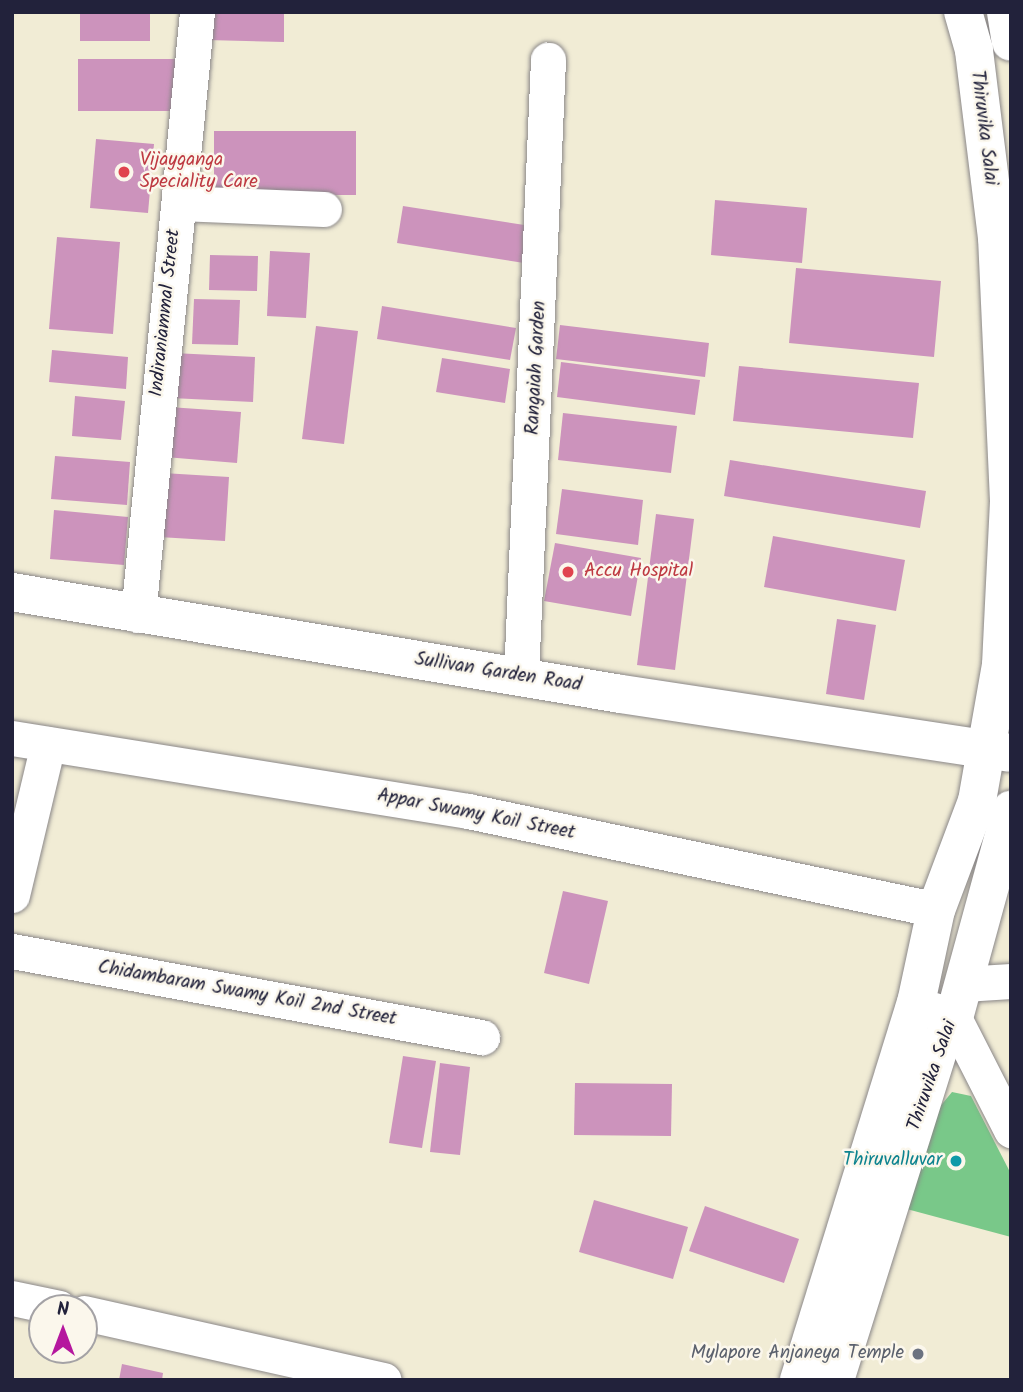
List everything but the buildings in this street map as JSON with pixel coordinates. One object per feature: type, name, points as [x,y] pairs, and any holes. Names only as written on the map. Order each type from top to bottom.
[{"type":"main road","name":"Thiruvika Salai","points":[[963,12],[974,50],[997,238],[1009,501],[998,752]]},
{"type":"main road","points":[[1006,12],[1011,42]]},
{"type":"main road","name":"Sullivan Garden Road","points":[[12,592],[138,615],[998,752]]},
{"type":"main road","points":[[799,1380],[916,1003],[936,910],[998,752]]},
{"type":"main road","name":"Thiruvika Salai","points":[[835,1380],[940,1045],[958,1001],[1011,810]]},
{"type":"street","name":"Indiraniammal Street","points":[[138,615],[197,12]]},
{"type":"street","name":"Rangaiah Garden","points":[[521,677],[548,60]]},
{"type":"street","points":[[179,203],[324,209]]},
{"type":"street","name":"Appar Swamy Koil Street","points":[[12,738],[468,811],[936,910]]},
{"type":"street","points":[[12,895],[48,744]]},
{"type":"street","name":"Chidambaram Swamy Koil 2nd Street","points":[[12,951],[482,1037]]},
{"type":"street","points":[[916,1003],[958,1001],[1011,981]]},
{"type":"street","points":[[958,1001],[1011,1130]]},
{"type":"street","points":[[98,1316],[384,1380]]},
{"type":"green space","points":[[952,1092],[971,1096],[1011,1174],[1011,1237],[903,1208],[933,1115]]},
{"type":"place","name":"Vijayganga Speciality Care","points":[[124,172]]},
{"type":"place","name":"Accu Hospital","points":[[568,572]]},
{"type":"place","name":"Thiruvalluvar","points":[[956,1161]]},
{"type":"place","name":"Mylapore Anjaneya Temple","points":[[918,1354]]}]
